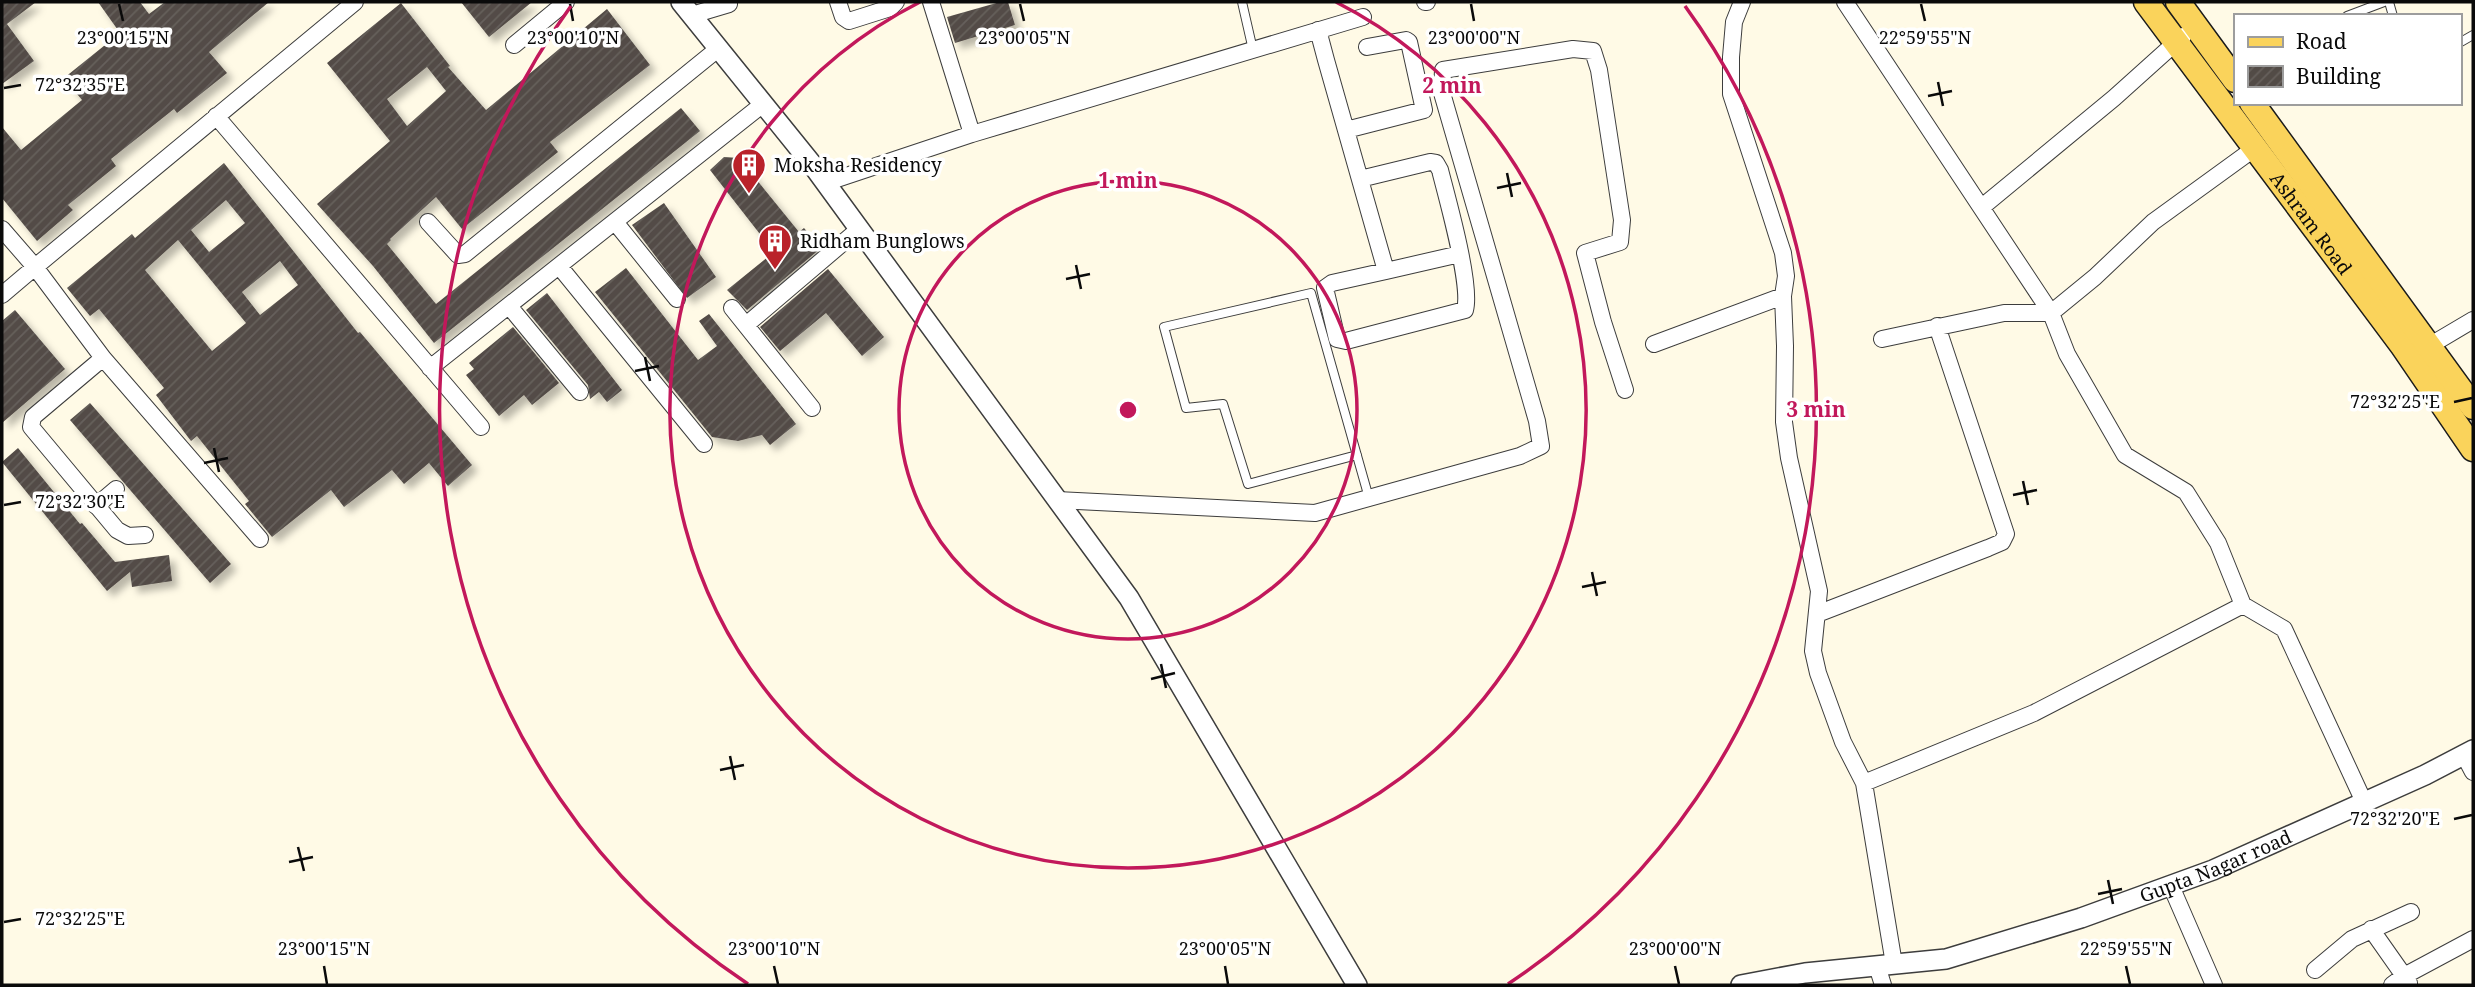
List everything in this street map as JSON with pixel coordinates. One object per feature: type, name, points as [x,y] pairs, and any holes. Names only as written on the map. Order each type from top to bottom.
[{"type":"main road","name":"Ashram Road","points":[[2146,2],[2402,345],[2473,449]]},
{"type":"main road","points":[[2178,2],[2228,67]]},
{"type":"main road","name":"Ashram Road","points":[[2253,105],[2473,407]]},
{"type":"street","points":[[2,295],[355,2]]},
{"type":"street","points":[[514,45],[566,2]]},
{"type":"street","points":[[686,8],[734,2]]},
{"type":"street","points":[[838,2],[843,17],[849,21],[890,8],[896,2]]},
{"type":"street","points":[[931,2],[972,134]]},
{"type":"street","points":[[1742,2],[1734,22],[1731,94],[1783,253],[1786,276],[1783,296],[1784,422],[1789,458],[1819,591],[1813,651],[1818,673],[1843,742],[1864,783],[1885,965],[1884,985]]},
{"type":"street","points":[[1844,2],[2051,313],[2067,354],[2125,455],[2186,492],[2218,543],[2243,606],[2284,629],[2364,802]]},
{"type":"street","points":[[686,8],[825,183],[1129,598],[1357,985]]},
{"type":"street","points":[[825,183],[972,134],[1363,17]]},
{"type":"street","points":[[1982,207],[2195,25]]},
{"type":"street","points":[[1318,30],[1387,271]]},
{"type":"street","points":[[1346,130],[1424,110],[1409,42],[1405,40],[1367,47]]},
{"type":"street","points":[[428,222],[458,255],[462,256],[719,48]]},
{"type":"street","points":[[1058,500],[1315,513],[1520,456],[1541,446],[1537,421],[1442,93],[1443,70],[1573,49],[1593,51],[1599,70],[1622,220],[1620,242],[1585,253],[1625,390]]},
{"type":"street","points":[[430,368],[763,104]]},
{"type":"street","points":[[216,116],[481,427]]},
{"type":"street","points":[[1882,338],[2004,313],[2051,313],[2095,277],[2153,222],[2255,148]]},
{"type":"street","points":[[1360,179],[1430,162],[1436,163],[1460,254],[1466,297],[1465,310],[1346,341],[1337,339],[1325,288],[1332,283],[1460,254]]},
{"type":"street","points":[[615,222],[677,299]]},
{"type":"street","points":[[2,229],[35,267],[103,358],[260,539]]},
{"type":"street","points":[[746,325],[859,229]]},
{"type":"street","points":[[559,266],[704,444]]},
{"type":"street","points":[[1654,344],[1783,296]]},
{"type":"street","points":[[509,306],[580,392]]},
{"type":"street","points":[[732,308],[812,408]]},
{"type":"street","points":[[2429,345],[2473,320]]},
{"type":"street","points":[[1817,614],[1988,548],[2002,542],[2006,534],[1937,326]]},
{"type":"street","points":[[103,358],[33,417],[30,427],[123,535],[145,536]]},
{"type":"street","points":[[96,506],[116,489]]},
{"type":"street","points":[[1864,783],[2034,713],[2243,606]]},
{"type":"street","name":"Gupta Nagar road","points":[[1741,985],[1818,978],[1885,965],[1946,959],[2081,918],[2213,870],[2364,802],[2470,759]]},
{"type":"street","points":[[2171,886],[2214,985]]},
{"type":"street","points":[[2315,970],[2352,939],[2411,912]]},
{"type":"street","points":[[2371,929],[2402,982],[2473,939]]},
{"type":"lane","points":[[1242,2],[1253,50]]},
{"type":"lane","points":[[2353,14],[2386,2]]},
{"type":"lane","points":[[1357,455],[1248,484],[1223,404],[1186,408],[1164,327],[1311,293],[1357,455],[1368,498]]},
{"type":"building","points":[[2,2],[36,2],[7,24],[34,61],[2,84]]},
{"type":"building","points":[[98,2],[140,2],[149,14],[165,2],[269,2],[209,52],[227,73],[177,113],[174,109],[111,159],[116,166],[68,205],[73,210],[37,241],[2,198],[2,127],[21,150],[82,100],[64,78],[120,33]]},
{"type":"building","points":[[461,2],[532,2],[489,37]]},
{"type":"building","points":[[1008,2],[1015,25],[955,43],[947,17]]},
{"type":"building","points":[[401,3],[450,66],[448,67],[486,110],[607,9],[650,65],[550,142],[558,152],[462,229],[436,197],[390,239],[387,244],[436,304],[681,108],[700,131],[434,343],[373,266],[317,204],[390,141],[327,63]],"holes":[[[427,67],[446,91],[407,126],[387,99]]]},
{"type":"building","points":[[724,157],[739,158],[799,232],[804,228],[821,248],[747,310],[727,290],[774,252],[710,170]]},
{"type":"building","points":[[224,163],[358,333],[360,332],[472,465],[448,486],[429,463],[404,484],[392,470],[344,507],[331,490],[272,537],[245,504],[249,501],[197,436],[191,441],[156,395],[164,388],[99,309],[90,316],[67,288],[132,234],[135,238]],"holes":[[[226,200],[245,223],[209,252],[191,230]],[[178,240],[246,323],[212,351],[145,270]],[[280,261],[298,285],[260,315],[242,292]]]},
{"type":"building","points":[[664,203],[716,277],[687,298],[632,225]]},
{"type":"building","points":[[626,268],[698,360],[717,346],[699,321],[709,314],[796,424],[770,445],[762,435],[738,441],[712,437],[595,292]]},
{"type":"building","points":[[828,269],[884,337],[862,356],[826,313],[780,351],[760,327]]},
{"type":"building","points":[[547,293],[622,390],[607,402],[599,392],[590,399],[588,385],[526,310]]},
{"type":"building","points":[[15,310],[65,369],[2,423],[2,321]]},
{"type":"building","points":[[513,327],[559,383],[532,405],[524,395],[499,416],[466,375],[474,369],[469,363]]},
{"type":"building","points":[[90,403],[231,564],[210,583],[70,420]]},
{"type":"building","points":[[18,448],[115,562],[169,555],[172,581],[132,587],[130,572],[107,591],[2,462]]},
{"type":"place","name":"Moksha Residency","points":[[749,195]]},
{"type":"place","name":"Ridham Bunglows","points":[[775,271]]}]
